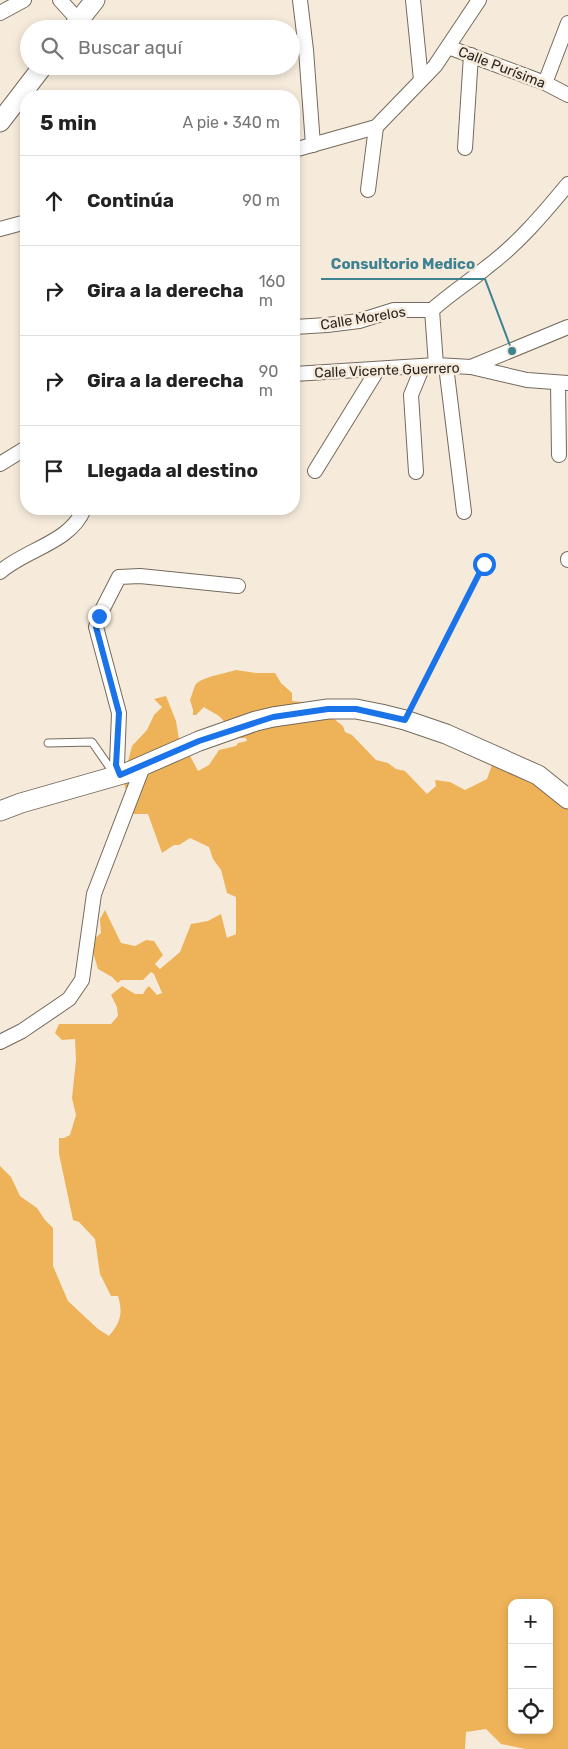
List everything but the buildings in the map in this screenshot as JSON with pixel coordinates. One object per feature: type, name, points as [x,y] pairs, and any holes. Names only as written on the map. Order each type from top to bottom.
[{"type":"main road","points":[[80,20],[95,0]]},
{"type":"main road","points":[[25,90],[36,75]]},
{"type":"main road","points":[[0,122],[20,96]]},
{"type":"main road","points":[[0,811],[21,803],[118,775],[199,741],[273,717],[328,709],[356,709],[405,720],[446,734],[538,775],[568,799]]},
{"type":"street","points":[[0,13],[24,0]]},
{"type":"street","points":[[60,0],[73,20]]},
{"type":"street","points":[[300,0],[306,50],[313,145]]},
{"type":"street","points":[[413,0],[421,80]]},
{"type":"street","points":[[448,46],[479,0]]},
{"type":"street","points":[[545,83],[568,23]]},
{"type":"street","name":"Calle Purísima","points":[[376,126],[435,66],[448,46],[545,83],[568,95]]},
{"type":"street","points":[[465,148],[471,55]]},
{"type":"street","points":[[300,148],[376,126],[368,190]]},
{"type":"street","points":[[464,512],[435,366],[432,310],[488,266],[521,236],[568,184]]},
{"type":"street","points":[[0,229],[20,224]]},
{"type":"street","name":"Calle Morelos","points":[[300,327],[359,320],[394,310],[432,310]]},
{"type":"street","points":[[471,367],[568,327]]},
{"type":"street","points":[[416,472],[411,395],[435,366]]},
{"type":"street","name":"Calle Vicente Guerrero","points":[[300,374],[435,366],[471,367],[527,380],[563,383]]},
{"type":"street","points":[[315,471],[378,369]]},
{"type":"street","points":[[559,455],[563,383]]},
{"type":"street","points":[[0,464],[20,452]]},
{"type":"street","points":[[0,572],[61,536],[73,527],[80,515]]},
{"type":"street","points":[[118,775],[116,765],[119,713],[96,627],[99,616],[119,577],[140,576],[238,586]]},
{"type":"street","points":[[0,1042],[22,1031],[69,999],[82,980],[94,894],[144,764]]},
{"type":"lane","points":[[48,743],[92,742],[118,775]]},
{"type":"path","points":[[405,720],[484,564]]},
{"type":"shaded area","points":[[236,670],[275,673],[281,683],[292,693],[292,701],[320,704],[325,712],[343,726],[345,732],[352,735],[376,760],[405,771],[427,794],[436,786],[435,780],[450,782],[465,790],[487,779],[492,765],[492,749],[503,748],[508,762],[568,795],[568,1749],[526,1749],[501,1744],[486,1729],[466,1732],[465,1749],[0,1749],[0,1166],[11,1177],[20,1196],[37,1208],[53,1228],[53,1266],[68,1301],[98,1329],[109,1336],[120,1317],[118,1296],[111,1296],[100,1274],[95,1239],[79,1222],[73,1220],[59,1154],[59,1138],[70,1135],[76,1115],[72,1098],[76,1060],[75,1039],[62,1040],[55,1033],[59,1024],[111,1024],[118,1016],[117,1007],[111,995],[122,986],[135,994],[143,994],[149,986],[157,995],[162,993],[154,974],[151,972],[143,980],[121,980],[118,983],[98,969],[90,943],[101,933],[100,919],[105,910],[121,943],[135,946],[146,940],[154,941],[163,955],[155,964],[160,969],[180,952],[191,924],[208,921],[221,914],[227,938],[236,934],[236,897],[227,893],[221,870],[213,859],[209,847],[190,838],[162,853],[148,814],[134,814],[125,808],[126,790],[121,774],[126,769],[132,746],[147,730],[154,715],[162,707],[154,699],[166,696],[176,721],[180,745],[188,752],[198,771],[209,765],[219,750],[247,741],[246,738],[232,735],[220,717],[204,707],[196,715],[193,715],[190,700],[196,684],[209,677]]},
{"type":"place","name":"Consultorio Medico","points":[[512,351]]},
{"type":"route","points":[[99,616],[96,627],[119,713],[116,765],[120,775],[199,741],[273,717],[328,709],[356,709],[405,720],[484,564]]}]
